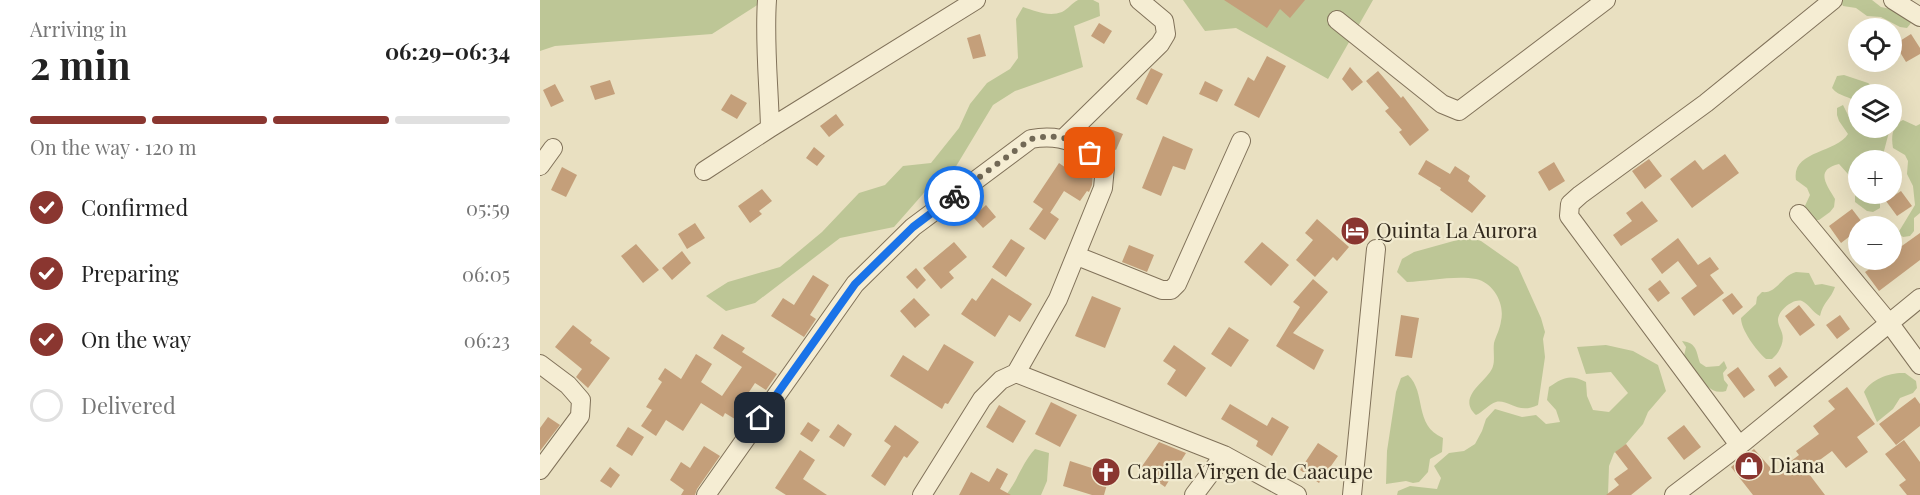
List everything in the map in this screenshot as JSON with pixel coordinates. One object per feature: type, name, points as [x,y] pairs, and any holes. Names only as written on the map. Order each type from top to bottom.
[{"type":"street","points":[[767,0],[765,25],[770,128]]},
{"type":"street","points":[[704,171],[976,0]]},
{"type":"street","points":[[1064,138],[1160,44],[1166,34],[1164,21],[1139,0]]},
{"type":"street","points":[[1337,20],[1442,104],[1459,111],[1606,0]]},
{"type":"street","points":[[1739,445],[1569,216],[1570,204],[1706,103],[1833,0]]},
{"type":"street","points":[[1893,0],[1920,17]]},
{"type":"street","points":[[706,495],[855,284],[863,276],[913,227],[1031,139],[1048,136],[1064,138],[1090,153],[1105,167],[1103,188],[1077,256],[1058,299],[1016,373],[1001,380],[982,399],[922,495]]},
{"type":"street","points":[[1077,256],[1162,290],[1171,290],[1177,284],[1241,141]]},
{"type":"street","points":[[540,166],[554,148]]},
{"type":"street","points":[[1799,214],[1890,324],[1920,365]]},
{"type":"street","points":[[1352,495],[1376,249]]},
{"type":"street","points":[[1674,495],[1920,298]]},
{"type":"street","points":[[540,364],[568,385],[581,400],[580,416],[540,470]]},
{"type":"street","points":[[1016,373],[1224,455],[1297,495]]},
{"type":"street","points":[[1194,495],[1224,455]]},
{"type":"green space","points":[[540,0],[765,0],[712,34],[555,46],[540,51]]},
{"type":"green space","points":[[1078,0],[1093,0],[1099,3],[1100,16],[1074,26],[1083,67],[1015,91],[993,105],[952,173],[930,186],[894,227],[840,238],[755,303],[726,311],[706,296],[728,282],[780,267],[822,232],[859,193],[885,185],[903,166],[931,163],[959,128],[970,104],[987,83],[1010,69],[1018,58],[1016,19],[1023,7],[1052,14],[1064,11]]},
{"type":"green space","points":[[1183,0],[1373,0],[1328,79],[1236,28],[1205,31]]},
{"type":"green space","points":[[1840,0],[1872,0],[1881,7],[1912,16],[1911,23],[1907,28],[1902,27],[1902,18],[1867,16],[1856,8],[1843,6]]},
{"type":"green space","points":[[1844,75],[1869,84],[1848,84],[1848,98],[1832,88],[1837,76]]},
{"type":"green space","points":[[1843,105],[1848,115],[1848,134],[1839,121],[1837,108]]},
{"type":"green space","points":[[1902,120],[1916,126],[1920,124],[1920,213],[1914,218],[1914,231],[1910,236],[1903,237],[1902,226],[1915,205],[1913,186],[1907,174],[1908,161],[1902,150],[1893,148],[1892,144],[1892,138],[1902,138]]},
{"type":"green space","points":[[1848,134],[1848,138],[1887,138],[1884,150],[1848,150],[1848,174],[1839,164],[1827,170],[1825,178],[1835,199],[1834,207],[1819,220],[1812,220],[1804,208],[1810,195],[1807,188],[1796,180],[1796,170],[1807,158],[1842,140]]},
{"type":"green space","points":[[1858,204],[1880,204],[1880,208],[1873,212],[1867,211]]},
{"type":"green space","points":[[1468,237],[1481,241],[1518,267],[1541,318],[1545,332],[1543,339],[1545,357],[1538,405],[1531,408],[1519,408],[1496,402],[1476,415],[1471,408],[1469,401],[1471,395],[1491,371],[1494,361],[1494,343],[1502,314],[1500,301],[1493,290],[1476,279],[1407,282],[1397,272],[1402,259],[1414,252]]},
{"type":"green space","points":[[1796,272],[1809,273],[1815,285],[1835,287],[1820,316],[1802,301],[1794,301],[1783,309],[1778,320],[1783,336],[1782,344],[1772,359],[1766,359],[1750,340],[1741,318],[1756,304],[1757,297],[1762,292],[1772,290],[1786,277]]},
{"type":"green space","points":[[1682,341],[1693,346],[1700,363],[1706,367],[1719,366],[1724,361],[1727,368],[1723,373],[1728,385],[1726,391],[1721,392],[1709,388],[1695,370],[1683,360],[1686,347]]},
{"type":"green space","points":[[1606,345],[1633,351],[1658,365],[1666,391],[1648,412],[1643,424],[1625,445],[1614,453],[1609,466],[1608,495],[1397,495],[1398,491],[1410,486],[1437,489],[1441,478],[1434,466],[1449,453],[1464,451],[1475,444],[1486,419],[1495,409],[1522,417],[1536,415],[1546,424],[1560,422],[1556,410],[1547,400],[1549,387],[1563,379],[1571,377],[1586,382],[1587,396],[1593,410],[1609,412],[1628,393],[1611,372],[1586,374],[1577,347]]},
{"type":"green space","points":[[1905,373],[1916,381],[1917,388],[1913,393],[1900,398],[1893,409],[1877,422],[1864,392],[1871,383],[1882,377]]},
{"type":"green space","points":[[1408,375],[1414,382],[1428,425],[1443,438],[1442,452],[1430,459],[1428,472],[1419,482],[1386,484],[1387,451],[1396,392],[1401,378]]},
{"type":"green space","points":[[1035,449],[1049,453],[1047,481],[1041,495],[1006,495],[1027,460]]},
{"type":"building","points":[[1224,0],[1305,0],[1290,18],[1280,9],[1267,28]]},
{"type":"building","points":[[1099,23],[1112,31],[1104,44],[1091,36]]},
{"type":"building","points":[[980,34],[986,56],[973,59],[967,38]]},
{"type":"building","points":[[1911,34],[1920,48],[1920,54],[1906,62],[1902,55],[1902,40]]},
{"type":"building","points":[[1267,56],[1286,66],[1259,118],[1234,105],[1248,77],[1254,81]]},
{"type":"building","points":[[1350,67],[1363,82],[1352,91],[1342,79]]},
{"type":"building","points":[[1151,68],[1163,74],[1147,105],[1136,99]]},
{"type":"building","points":[[1378,71],[1401,98],[1403,96],[1429,130],[1410,146],[1399,132],[1402,130],[1385,111],[1389,108],[1366,81]]},
{"type":"building","points":[[610,80],[615,94],[595,100],[590,86]]},
{"type":"building","points":[[1205,81],[1223,90],[1217,102],[1199,94]]},
{"type":"building","points":[[555,84],[564,101],[551,107],[543,90]]},
{"type":"building","points":[[731,94],[747,103],[737,119],[721,110]]},
{"type":"building","points":[[836,114],[844,125],[829,137],[820,126]]},
{"type":"building","points":[[1110,129],[1123,134],[1116,150],[1104,145]]},
{"type":"building","points":[[1163,136],[1193,149],[1185,170],[1173,166],[1161,196],[1142,188]]},
{"type":"building","points":[[814,147],[825,156],[817,166],[806,158]]},
{"type":"building","points":[[1725,154],[1739,173],[1692,208],[1670,179],[1695,160],[1703,170]]},
{"type":"building","points":[[1649,159],[1662,176],[1645,189],[1632,171]]},
{"type":"building","points":[[1426,160],[1450,174],[1455,166],[1470,176],[1468,181],[1486,196],[1472,213],[1440,190],[1441,188],[1418,174]]},
{"type":"building","points":[[1554,162],[1565,181],[1549,191],[1538,172]]},
{"type":"building","points":[[1059,163],[1076,175],[1083,164],[1093,172],[1089,192],[1087,191],[1080,201],[1064,191],[1050,213],[1059,219],[1045,240],[1029,229],[1043,209],[1033,202]]},
{"type":"building","points":[[562,167],[577,175],[566,197],[551,190]]},
{"type":"building","points":[[762,189],[772,201],[759,211],[762,214],[750,223],[738,206]]},
{"type":"building","points":[[1902,192],[1912,206],[1897,216],[1888,204],[1902,204]]},
{"type":"building","points":[[1642,201],[1658,221],[1621,246],[1613,235],[1632,221],[1626,213]]},
{"type":"building","points":[[986,205],[996,217],[983,228],[973,217]]},
{"type":"building","points":[[1852,209],[1857,216],[1848,216],[1848,238],[1841,243],[1829,226]]},
{"type":"building","points":[[1317,219],[1349,247],[1337,261],[1333,257],[1315,277],[1296,260],[1313,240],[1305,233]]},
{"type":"building","points":[[695,223],[705,238],[687,249],[678,234]]},
{"type":"building","points":[[1920,233],[1920,260],[1879,291],[1865,272],[1868,270],[1902,270],[1902,246]]},
{"type":"building","points":[[1678,238],[1698,265],[1710,257],[1719,269],[1710,275],[1724,293],[1694,316],[1681,298],[1697,286],[1678,261],[1662,274],[1651,259]]},
{"type":"building","points":[[1011,239],[1025,248],[1006,277],[992,267]]},
{"type":"building","points":[[954,242],[967,257],[949,272],[954,278],[941,289],[923,268]]},
{"type":"building","points":[[1262,242],[1289,265],[1271,286],[1244,262]]},
{"type":"building","points":[[636,244],[659,270],[643,283],[621,256]]},
{"type":"building","points":[[1129,245],[1154,255],[1147,272],[1122,262]]},
{"type":"building","points":[[682,251],[691,263],[672,280],[662,268]]},
{"type":"building","points":[[916,268],[926,280],[917,289],[906,277]]},
{"type":"building","points":[[813,275],[829,285],[810,315],[816,319],[804,337],[771,316],[783,298],[794,305]]},
{"type":"building","points":[[992,278],[1032,304],[1020,322],[1009,315],[995,337],[961,314],[972,298],[976,301]]},
{"type":"building","points":[[1313,279],[1328,292],[1293,333],[1324,350],[1314,370],[1276,346],[1300,307],[1293,302]]},
{"type":"building","points":[[1660,280],[1670,293],[1658,302],[1648,289]]},
{"type":"building","points":[[1732,293],[1743,307],[1733,315],[1722,300]]},
{"type":"building","points":[[1092,296],[1121,308],[1105,348],[1075,336]]},
{"type":"building","points":[[914,298],[930,315],[915,328],[900,311]]},
{"type":"building","points":[[1799,305],[1815,325],[1800,336],[1785,316]]},
{"type":"building","points":[[1401,315],[1419,318],[1412,358],[1395,356]]},
{"type":"building","points":[[1840,315],[1850,329],[1837,339],[1826,325]]},
{"type":"building","points":[[573,325],[592,340],[590,343],[610,358],[588,388],[576,377],[582,369],[555,347]]},
{"type":"building","points":[[1229,327],[1249,340],[1231,367],[1211,354]]},
{"type":"building","points":[[722,334],[745,348],[742,352],[777,374],[766,390],[755,383],[739,407],[750,414],[743,424],[725,413],[723,417],[701,403],[683,431],[666,420],[656,436],[641,426],[652,410],[646,407],[662,382],[658,379],[665,368],[681,379],[696,354],[712,364],[701,382],[722,396],[742,367],[713,348]]},
{"type":"building","points":[[944,344],[974,362],[948,404],[945,403],[942,409],[890,376],[903,355],[928,371]]},
{"type":"building","points":[[1174,345],[1206,368],[1186,397],[1167,384],[1176,370],[1163,361]]},
{"type":"building","points":[[1738,367],[1755,390],[1744,398],[1727,375]]},
{"type":"building","points":[[1780,367],[1788,377],[1775,387],[1768,376]]},
{"type":"building","points":[[1847,387],[1875,424],[1857,437],[1868,452],[1846,468],[1832,451],[1806,470],[1825,495],[1753,495],[1731,467],[1754,449],[1775,473],[1799,455],[1796,451],[1819,434],[1813,426],[1835,409],[1828,401]]},
{"type":"building","points":[[1915,397],[1920,404],[1920,426],[1896,445],[1879,424]]},
{"type":"building","points":[[1051,402],[1077,415],[1060,447],[1035,434]]},
{"type":"building","points":[[1230,404],[1267,426],[1272,417],[1289,427],[1272,456],[1256,446],[1258,441],[1221,419]]},
{"type":"building","points":[[999,405],[1026,421],[1013,443],[986,427]]},
{"type":"building","points":[[548,417],[560,425],[540,451],[540,428]]},
{"type":"building","points":[[808,422],[820,430],[812,442],[800,434]]},
{"type":"building","points":[[838,424],[852,434],[844,447],[829,437]]},
{"type":"building","points":[[895,425],[919,442],[907,458],[904,456],[885,486],[871,476],[891,446],[884,441]]},
{"type":"building","points":[[1684,425],[1701,447],[1684,460],[1667,438]]},
{"type":"building","points":[[628,427],[644,437],[632,456],[616,446]]},
{"type":"building","points":[[1904,440],[1920,462],[1920,495],[1907,495],[1899,485],[1906,480],[1885,454]]},
{"type":"building","points":[[1159,442],[1186,453],[1165,487],[1140,469]]},
{"type":"building","points":[[1318,443],[1338,456],[1319,483],[1300,470]]},
{"type":"building","points":[[1626,444],[1652,478],[1631,495],[1606,495],[1619,485],[1614,479],[1628,469],[1615,452]]},
{"type":"building","points":[[704,446],[720,456],[695,495],[681,495],[684,490],[670,480],[681,462],[690,468]]},
{"type":"building","points":[[800,450],[815,460],[803,479],[827,495],[786,495],[775,488]]},
{"type":"building","points":[[1070,461],[1110,474],[1104,495],[1092,495],[1063,486]]},
{"type":"building","points":[[610,467],[620,475],[611,488],[600,481]]},
{"type":"building","points":[[997,468],[1008,474],[1000,489],[1011,495],[959,495],[971,472],[989,482]]},
{"type":"way so far","points":[[954,196],[1031,139],[1048,136],[1064,138],[1090,153]]},
{"type":"place","name":"Quinta La Aurora","points":[[1355,231]]},
{"type":"place","name":"Diana","points":[[1749,466]]},
{"type":"place","name":"Capilla Virgen de Caacupe","points":[[1106,472]]},
{"type":"route","points":[[760,418],[855,284],[913,227],[954,196]]}]
